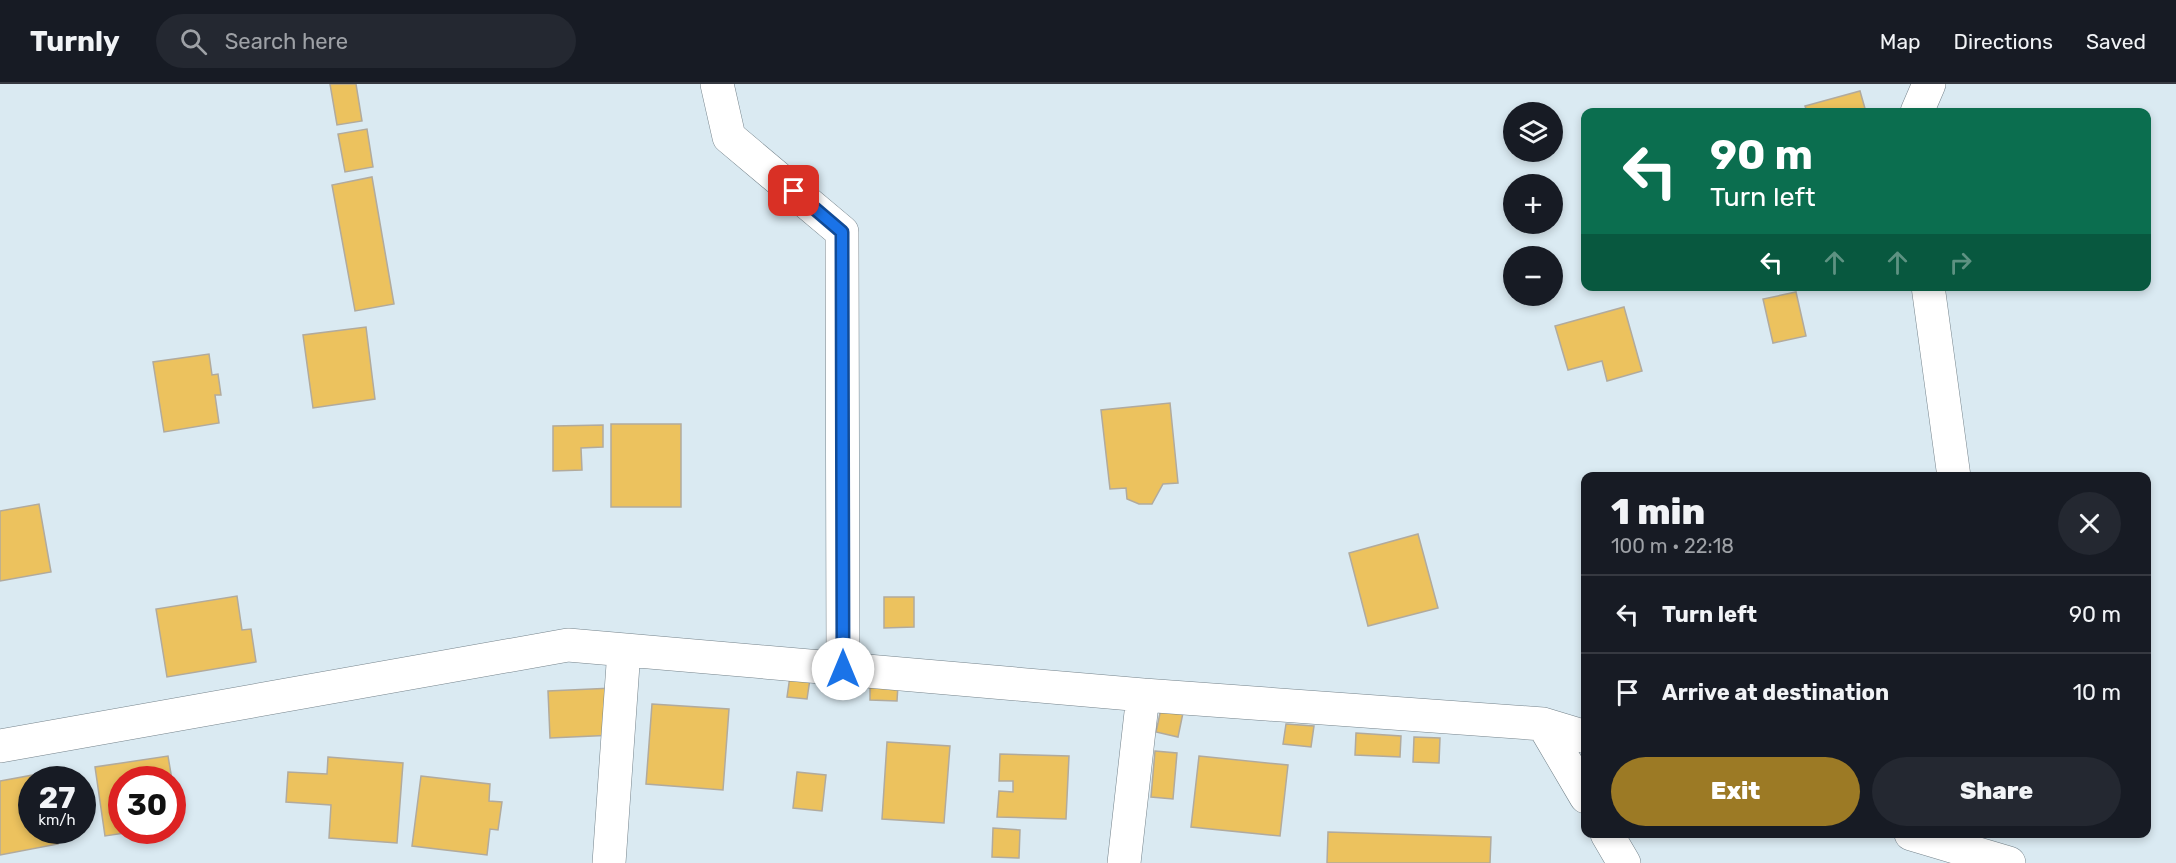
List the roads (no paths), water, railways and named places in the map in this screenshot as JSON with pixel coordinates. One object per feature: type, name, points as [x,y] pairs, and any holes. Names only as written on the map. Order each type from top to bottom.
[{"type":"street","points":[[717,84],[729,137],[842,232],[843,669]]},
{"type":"street","points":[[1919,108],[1929,84]]},
{"type":"street","points":[[1929,291],[1953,472]]},
{"type":"street","points":[[0,746],[568,645],[1143,695],[1543,724],[1581,735]]},
{"type":"street","points":[[609,863],[624,650]]},
{"type":"street","points":[[1124,863],[1143,695]]},
{"type":"street","points":[[1543,724],[1581,789]]},
{"type":"street","points":[[1609,838],[1624,863]]},
{"type":"street","points":[[1924,838],[2008,863],[2004,838]]}]
